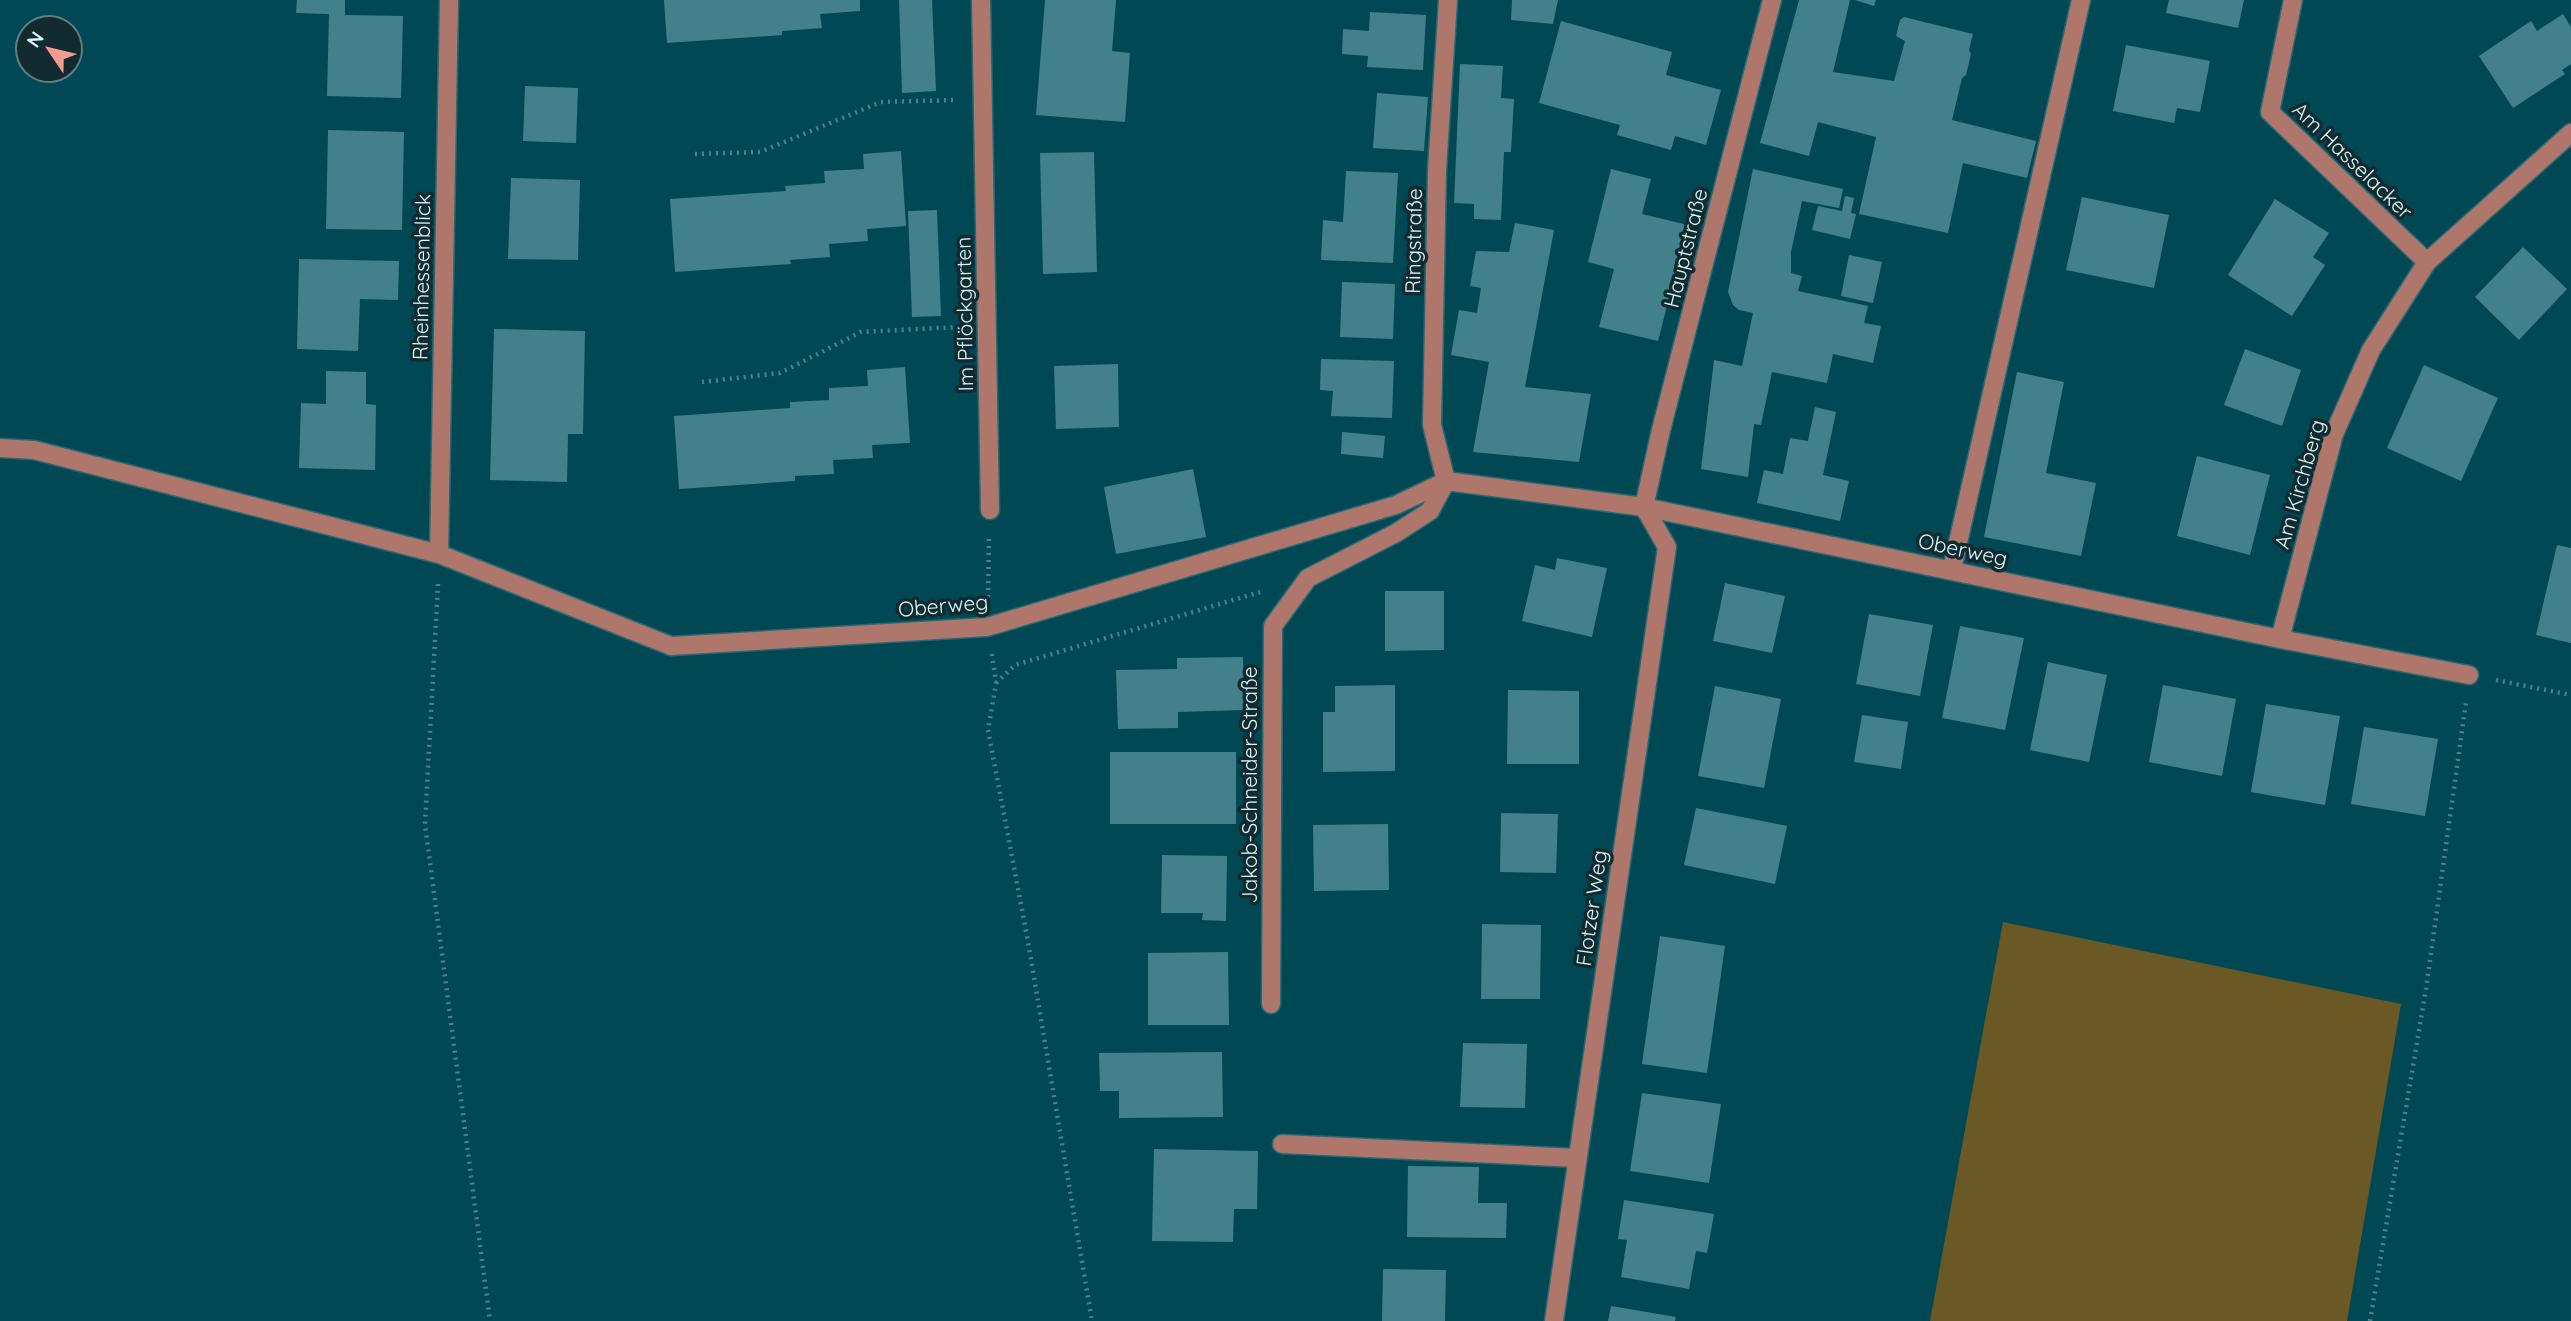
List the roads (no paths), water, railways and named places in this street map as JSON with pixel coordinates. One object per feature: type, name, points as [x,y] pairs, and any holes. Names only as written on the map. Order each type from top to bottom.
[{"type":"street","name":"Rheinhessenblick","points":[[439,554],[449,0]]},
{"type":"street","name":"Im Pflöckgarten","points":[[981,0],[990,510]]},
{"type":"street","name":"Ringstraße","points":[[1446,481],[1432,425],[1437,170],[1448,0]]},
{"type":"street","name":"Hauptstraße","points":[[1644,507],[1772,0]]},
{"type":"street","points":[[1952,569],[2081,0]]},
{"type":"street","name":"Am Hasselacker","points":[[2293,0],[2270,112],[2427,262]]},
{"type":"street","name":"Am Kirchberg","points":[[2280,639],[2334,434],[2371,350],[2427,262],[2571,133]]},
{"type":"street","name":"Oberweg","points":[[0,448],[34,450],[439,554],[671,646],[987,627],[1396,505],[1446,481],[1644,507],[2280,639],[2469,675]]},
{"type":"street","name":"Jakob-Schneider-Straße","points":[[1271,1003],[1273,625],[1308,578],[1396,533],[1430,511],[1446,481]]},
{"type":"street","name":"Flotzer Weg","points":[[1554,1321],[1667,547],[1644,507]]},
{"type":"street","points":[[1282,1144],[1577,1158]]}]
